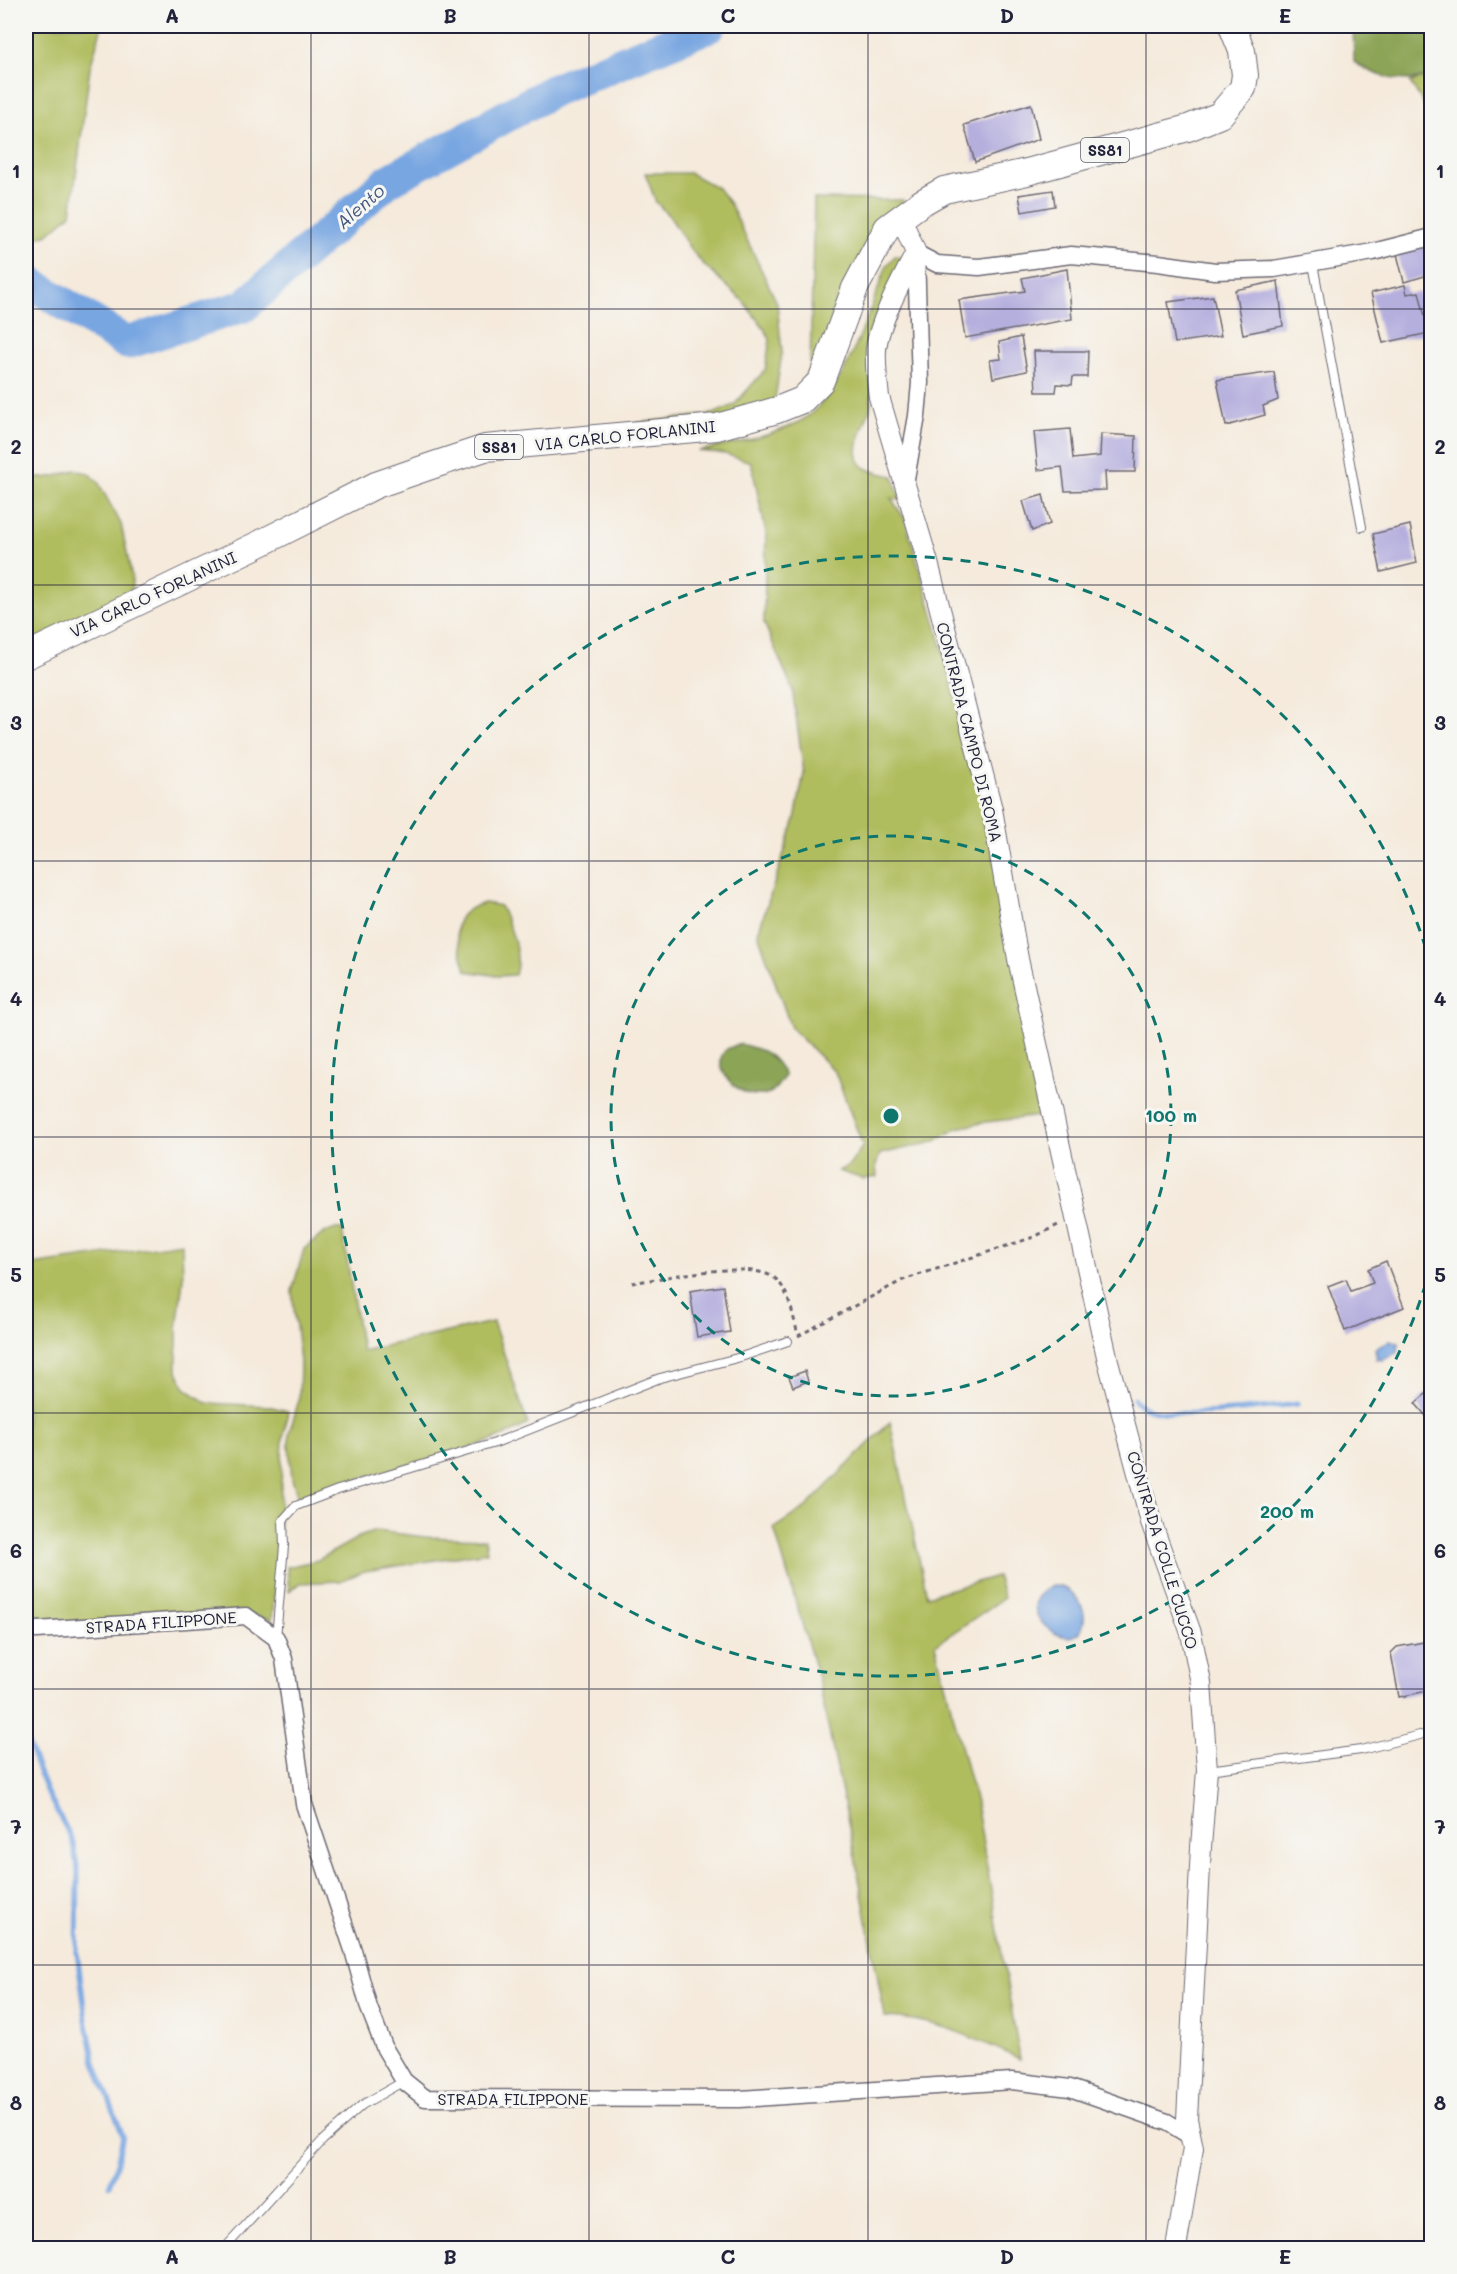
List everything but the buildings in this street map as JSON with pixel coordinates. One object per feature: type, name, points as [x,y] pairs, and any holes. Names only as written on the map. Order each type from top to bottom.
[{"type":"main road","name":"SS81","points":[[901,218],[944,190],[1027,172],[1188,128],[1220,115],[1243,88],[1245,75],[1242,51],[1233,27]]},
{"type":"main road","name":"VIA CARLO FORLANINI","points":[[26,656],[376,485],[485,448],[717,427],[777,410],[802,400],[821,381],[855,288],[873,250],[887,228],[901,218]]},
{"type":"street","points":[[901,218],[916,252],[920,383],[905,488]]},
{"type":"street","points":[[916,252],[937,264],[980,267],[1071,255],[1215,271],[1274,269],[1313,264],[1431,237]]},
{"type":"street","name":"CONTRADA CAMPO DI ROMA","points":[[916,252],[898,286],[877,347],[876,372],[879,397],[927,559],[992,809],[1018,959],[1076,1220]]},
{"type":"street","name":"CONTRADA COLLE CUCCO","points":[[1076,1220],[1108,1361],[1151,1522],[1191,1633],[1201,1683],[1208,1770],[1201,1847],[1187,2119],[1190,2136]]},
{"type":"street","name":"STRADA FILIPPONE","points":[[26,1629],[47,1630],[246,1616],[276,1638],[284,1659],[304,1804],[353,1950],[369,2008],[385,2049],[404,2081],[425,2098],[741,2099],[1012,2081],[1070,2088],[1167,2122],[1190,2136]]},
{"type":"street","points":[[1176,2248],[1193,2148],[1190,2136]]},
{"type":"lane","points":[[1313,264],[1362,527]]},
{"type":"lane","points":[[276,1638],[284,1520],[296,1506],[338,1490],[495,1443],[660,1378],[788,1341]]},
{"type":"lane","points":[[1208,1770],[1360,1750],[1420,1735]]},
{"type":"lane","points":[[225,2248],[323,2140],[362,2105],[404,2081]]},
{"type":"path","points":[[632,1283],[743,1269],[766,1273],[778,1281],[787,1299],[798,1336],[903,1280],[1034,1237],[1049,1228],[1076,1220]]},
{"type":"green space","points":[[26,26],[102,26],[90,68],[71,214],[48,234],[26,241]]},
{"type":"green space","points":[[1353,26],[1431,26],[1431,76],[1400,80],[1382,76],[1354,62]]},
{"type":"green space","points":[[1431,76],[1431,127],[1423,103],[1410,82]]},
{"type":"green space","points":[[645,173],[690,173],[718,188],[730,204],[777,303],[782,352],[774,406],[798,390],[810,368],[814,199],[903,200],[904,209],[873,241],[820,368],[810,385],[796,398],[774,407],[711,421],[678,425],[587,429],[713,414],[734,405],[765,370],[770,340],[765,330],[743,301],[702,263],[689,247],[670,217],[656,202]]},
{"type":"green space","points":[[895,256],[901,257],[902,260],[872,389],[870,408],[857,448],[858,456],[860,463],[866,468],[893,476],[901,500],[891,498],[905,519],[936,624],[982,799],[1048,1115],[957,1128],[934,1142],[880,1154],[876,1165],[877,1177],[863,1179],[838,1171],[849,1166],[863,1146],[835,1072],[791,1028],[758,933],[795,819],[804,773],[792,688],[764,623],[766,533],[751,462],[725,454],[699,451],[774,433],[797,423],[814,411],[841,375],[863,330],[887,265]]},
{"type":"green space","points":[[75,470],[88,473],[98,482],[121,524],[132,578],[131,596],[26,646],[26,474],[44,478]]},
{"type":"green space","points":[[485,903],[500,906],[508,922],[516,949],[515,975],[498,976],[466,971],[457,939],[458,921],[472,908]]},
{"type":"green space","points":[[740,1044],[767,1054],[781,1068],[785,1076],[773,1091],[762,1095],[750,1094],[740,1090],[724,1074],[721,1065],[722,1056],[727,1049]]},
{"type":"green space","points":[[342,1229],[362,1351],[493,1322],[528,1424],[499,1438],[468,1448],[298,1498],[292,1479],[289,1447],[289,1433],[299,1400],[300,1362],[292,1291],[304,1249],[324,1233]]},
{"type":"green space","points":[[182,1243],[183,1279],[177,1329],[177,1371],[185,1388],[207,1403],[268,1406],[288,1411],[283,1438],[278,1559],[272,1620],[253,1615],[75,1625],[26,1622],[26,1266]]},
{"type":"green space","points":[[890,1422],[927,1596],[997,1576],[1004,1598],[935,1645],[976,1803],[1020,2059],[938,2025],[885,2017],[818,1678],[774,1528],[806,1507]]},
{"type":"green space","points":[[376,1531],[425,1537],[485,1539],[487,1552],[365,1571],[340,1581],[300,1583],[289,1591],[287,1567],[318,1560],[359,1537]]},
{"type":"water","points":[[1390,1340],[1399,1343],[1398,1352],[1383,1360],[1377,1359],[1375,1349]]},
{"type":"water","points":[[1052,1586],[1066,1590],[1078,1599],[1081,1605],[1084,1620],[1082,1628],[1075,1635],[1066,1637],[1055,1633],[1045,1626],[1038,1616],[1035,1606],[1039,1595]]},
{"type":"waterway","name":"Alento","points":[[26,280],[127,343],[244,306],[388,181],[554,90],[710,26]]},
{"type":"waterway","points":[[1134,1399],[1145,1408],[1176,1413],[1220,1412],[1298,1404]]},
{"type":"waterway","points":[[26,1738],[46,1791],[72,1839],[78,1871],[77,1952],[86,2020],[95,2062],[123,2136],[109,2186]]}]
